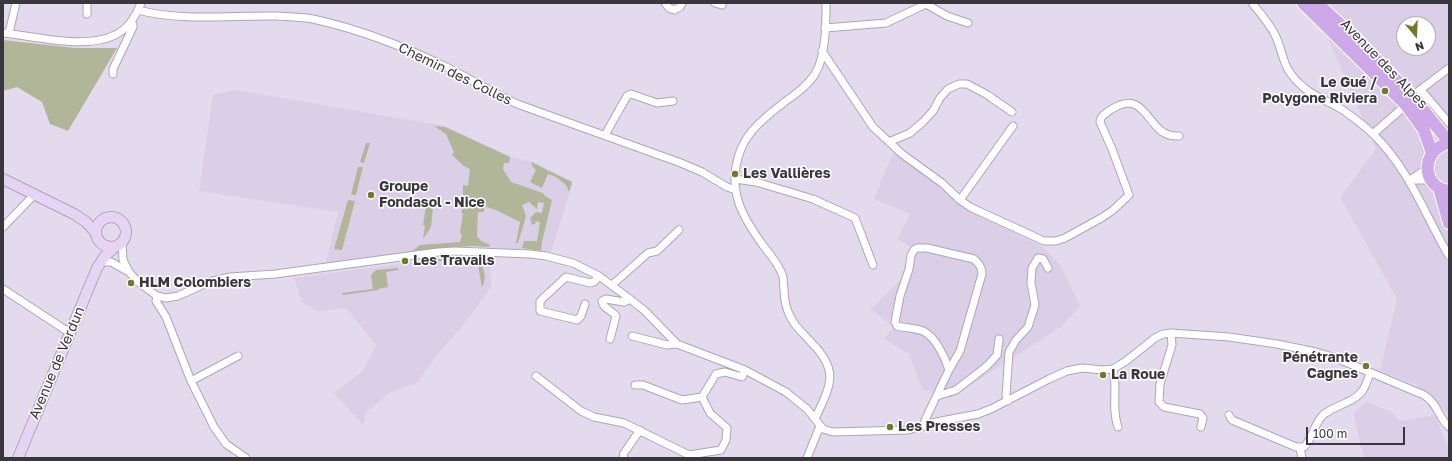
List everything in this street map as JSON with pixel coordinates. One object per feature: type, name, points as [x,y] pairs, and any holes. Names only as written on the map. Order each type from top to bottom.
[{"type":"main road","name":"Avenue des Alpes","points":[[1303,3],[1413,97],[1432,153]]},
{"type":"main road","name":"Avenue des Alpes","points":[[1318,3],[1413,97],[1449,143]]},
{"type":"main road","points":[[1449,143],[1440,146],[1432,153],[1428,160],[1428,168],[1440,186],[1449,223]]},
{"type":"main road","points":[[3,179],[74,214],[86,222],[95,232],[99,242],[105,246],[115,246],[124,239],[126,231],[124,223],[121,220],[114,217],[105,217],[102,219],[74,214]]},
{"type":"main road","points":[[95,232],[96,227],[102,219]]},
{"type":"main road","name":"Avenue de Verdun","points":[[98,265],[99,242]]},
{"type":"main road","name":"Avenue de Verdun","points":[[18,458],[98,265],[115,246]]},
{"type":"street","points":[[16,3],[6,33],[74,42],[91,42],[115,35],[130,23],[140,7]]},
{"type":"street","points":[[87,3],[87,14]]},
{"type":"street","points":[[665,3],[669,8],[674,10],[680,7],[682,3]]},
{"type":"street","points":[[815,419],[830,383],[829,366],[822,353],[796,326],[791,318],[784,298],[783,276],[770,254],[751,229],[739,205],[735,179],[737,158],[744,142],[765,118],[809,82],[819,64],[825,28],[826,3]]},
{"type":"street","points":[[1252,3],[1275,33],[1281,47],[1283,62],[1291,75],[1306,90],[1339,108],[1373,134],[1390,153],[1410,180],[1449,256]]},
{"type":"street","points":[[825,28],[886,23],[926,4],[947,16],[968,23]]},
{"type":"street","name":"Chemin des Colles","points":[[140,7],[190,17],[297,17],[313,19],[352,29],[395,45],[444,66],[505,99],[681,163],[702,172],[727,187],[736,190]]},
{"type":"street","points":[[113,74],[113,69],[133,27],[130,23]]},
{"type":"street","points":[[822,51],[872,127],[902,154],[942,183],[970,207],[1044,241],[1056,241],[1065,238],[1103,217],[1129,195],[1112,149],[1101,126],[1100,119],[1111,109],[1121,104],[1133,103],[1139,106],[1162,133],[1171,137],[1179,136]]},
{"type":"street","points":[[1373,134],[1413,97],[1449,68]]},
{"type":"street","points":[[889,142],[910,133],[933,111],[940,98],[948,90],[959,84],[967,84],[986,94],[1012,112]]},
{"type":"street","points":[[605,135],[627,96],[631,94],[657,103],[673,101]]},
{"type":"street","name":"Avenue des Alpes","points":[[1413,97],[1449,123]]},
{"type":"street","points":[[960,200],[1013,126]]},
{"type":"street","points":[[1410,180],[1428,168]]},
{"type":"street","points":[[735,179],[756,182],[813,199],[854,218],[873,265]]},
{"type":"street","points":[[1410,180],[1440,186]]},
{"type":"street","points":[[3,227],[34,195]]},
{"type":"street","points":[[612,285],[648,253],[657,251],[678,230]]},
{"type":"street","points":[[115,246],[129,272],[138,282],[157,296],[166,298],[178,296],[209,282],[230,277],[275,274],[455,251],[500,252],[546,256],[573,263],[600,276],[630,299],[677,344],[745,370],[786,392],[807,409],[820,426],[828,431],[908,430],[978,414],[1008,401],[1067,371],[1082,368],[1103,370],[1113,369],[1126,361],[1154,338],[1163,334],[1171,333],[1216,336],[1285,346],[1326,355],[1430,398],[1449,427]]},
{"type":"street","points":[[115,246],[123,260]]},
{"type":"street","points":[[924,426],[925,420],[949,370],[960,351],[982,274],[982,268],[974,259],[927,248],[917,248],[911,255],[909,269],[900,296],[895,322],[897,326],[922,330],[928,334],[945,357],[949,370]]},
{"type":"street","points":[[1008,401],[1006,396],[1010,352],[1016,340],[1028,327],[1035,305],[1031,283],[1032,268],[1038,258],[1043,259],[1048,268]]},
{"type":"street","points":[[98,265],[104,261],[111,262],[129,272]]},
{"type":"street","points":[[585,304],[581,316],[577,320],[540,311],[540,301],[566,277],[590,283],[594,282],[600,276]]},
{"type":"street","points":[[3,289],[70,333]]},
{"type":"street","points":[[157,296],[156,301],[166,317],[191,381],[219,436],[226,444],[246,458]]},
{"type":"street","points":[[166,298],[166,317]]},
{"type":"street","points":[[610,339],[616,316],[604,307],[602,301],[606,299],[624,302],[630,299]]},
{"type":"street","points":[[1171,333],[1172,345],[1160,384],[1159,402],[1164,407],[1200,414],[1203,418],[1201,427]]},
{"type":"street","points":[[632,336],[667,345],[677,344]]},
{"type":"street","points":[[937,396],[956,390],[987,366],[997,355],[999,339]]},
{"type":"street","points":[[191,381],[238,356]]},
{"type":"street","points":[[1113,369],[1115,377],[1114,416],[1118,427]]},
{"type":"street","points":[[702,397],[716,374],[725,372],[742,377],[745,370]]},
{"type":"street","points":[[1229,415],[1232,420],[1296,447],[1304,447],[1308,442],[1316,424],[1324,414],[1356,397],[1363,390],[1370,373]]},
{"type":"street","points":[[536,376],[581,411],[594,417],[624,423],[689,455],[721,450],[726,440],[727,428],[710,413],[702,397]]},
{"type":"street","points":[[635,385],[643,385],[682,400],[702,397]]},
{"type":"street","points":[[807,458],[820,426]]},
{"type":"street","points":[[623,458],[624,453],[640,430]]},
{"type":"street","points":[[1300,448],[1302,458]]},
{"type":"shaded area","points":[[1315,3],[1449,3],[1449,414],[1415,384],[1380,371],[1397,299],[1340,197],[1376,149],[1316,11]]},
{"type":"shaded area","points":[[235,90],[445,126],[510,156],[536,163],[573,182],[551,252],[471,246],[325,266],[338,212],[199,191],[213,95]]},
{"type":"shaded area","points":[[894,150],[936,183],[965,209],[1043,247],[1060,265],[1080,306],[1062,326],[951,398],[922,389],[909,354],[884,339],[894,327],[871,309],[905,275],[906,262],[911,247],[897,239],[910,214],[874,199]]},
{"type":"shaded area","points":[[467,257],[486,258],[490,265],[491,287],[465,323],[436,356],[417,383],[391,392],[366,412],[363,425],[334,393],[362,372],[376,345],[346,308],[318,311],[302,302],[294,278],[437,259]]},
{"type":"shaded area","points":[[1367,402],[1392,412],[1399,421],[1435,415],[1449,449],[1449,458],[1364,458],[1353,412]]},
{"type":"green space","points":[[3,40],[75,48],[117,48],[68,131],[50,124],[42,102],[17,87],[3,91]]},
{"type":"green space","points":[[434,126],[445,127],[510,157],[509,163],[504,163],[503,169],[511,182],[543,193],[552,200],[541,251],[522,248],[524,241],[537,241],[540,222],[536,221],[535,224],[532,225],[530,218],[536,212],[542,213],[544,203],[538,202],[537,209],[529,202],[522,205],[526,216],[518,243],[516,243],[520,222],[496,210],[484,206],[484,212],[478,212],[477,236],[481,241],[490,245],[489,247],[471,246],[412,251],[420,245],[460,242],[462,235],[460,233],[463,213],[461,213],[466,196],[463,195],[463,185],[468,186],[470,169],[464,166],[452,155],[454,152],[446,134]]},
{"type":"green space","points":[[366,143],[370,143],[364,163],[360,162]]},
{"type":"green space","points":[[531,162],[572,182],[569,192],[566,185],[556,177],[548,174],[542,188],[530,182],[536,170]]},
{"type":"green space","points":[[358,167],[363,167],[356,195],[351,195]]},
{"type":"green space","points":[[348,200],[355,201],[342,250],[334,249]]},
{"type":"green space","points":[[426,206],[433,207],[431,227],[423,239],[425,226],[423,225]]},
{"type":"green space","points":[[437,259],[477,259],[482,266],[485,276],[482,288],[478,265],[458,261],[438,261]]},
{"type":"green space","points":[[398,268],[398,270],[386,272],[388,287],[378,290],[343,295],[342,293],[373,289],[371,275],[376,270]]},
{"type":"place","name":"Le Gué / Polygone Riviera","points":[[1385,91]]},
{"type":"place","name":"Les Vallières","points":[[735,174]]},
{"type":"place","name":"Groupe Fondasol - Nice","points":[[371,195]]},
{"type":"place","name":"Les Travails","points":[[405,261]]},
{"type":"place","name":"HLM Colombiers","points":[[131,283]]},
{"type":"place","name":"Pénétrante Cagnes","points":[[1366,366]]},
{"type":"place","name":"La Roue","points":[[1103,375]]},
{"type":"place","name":"Les Presses","points":[[890,427]]}]
